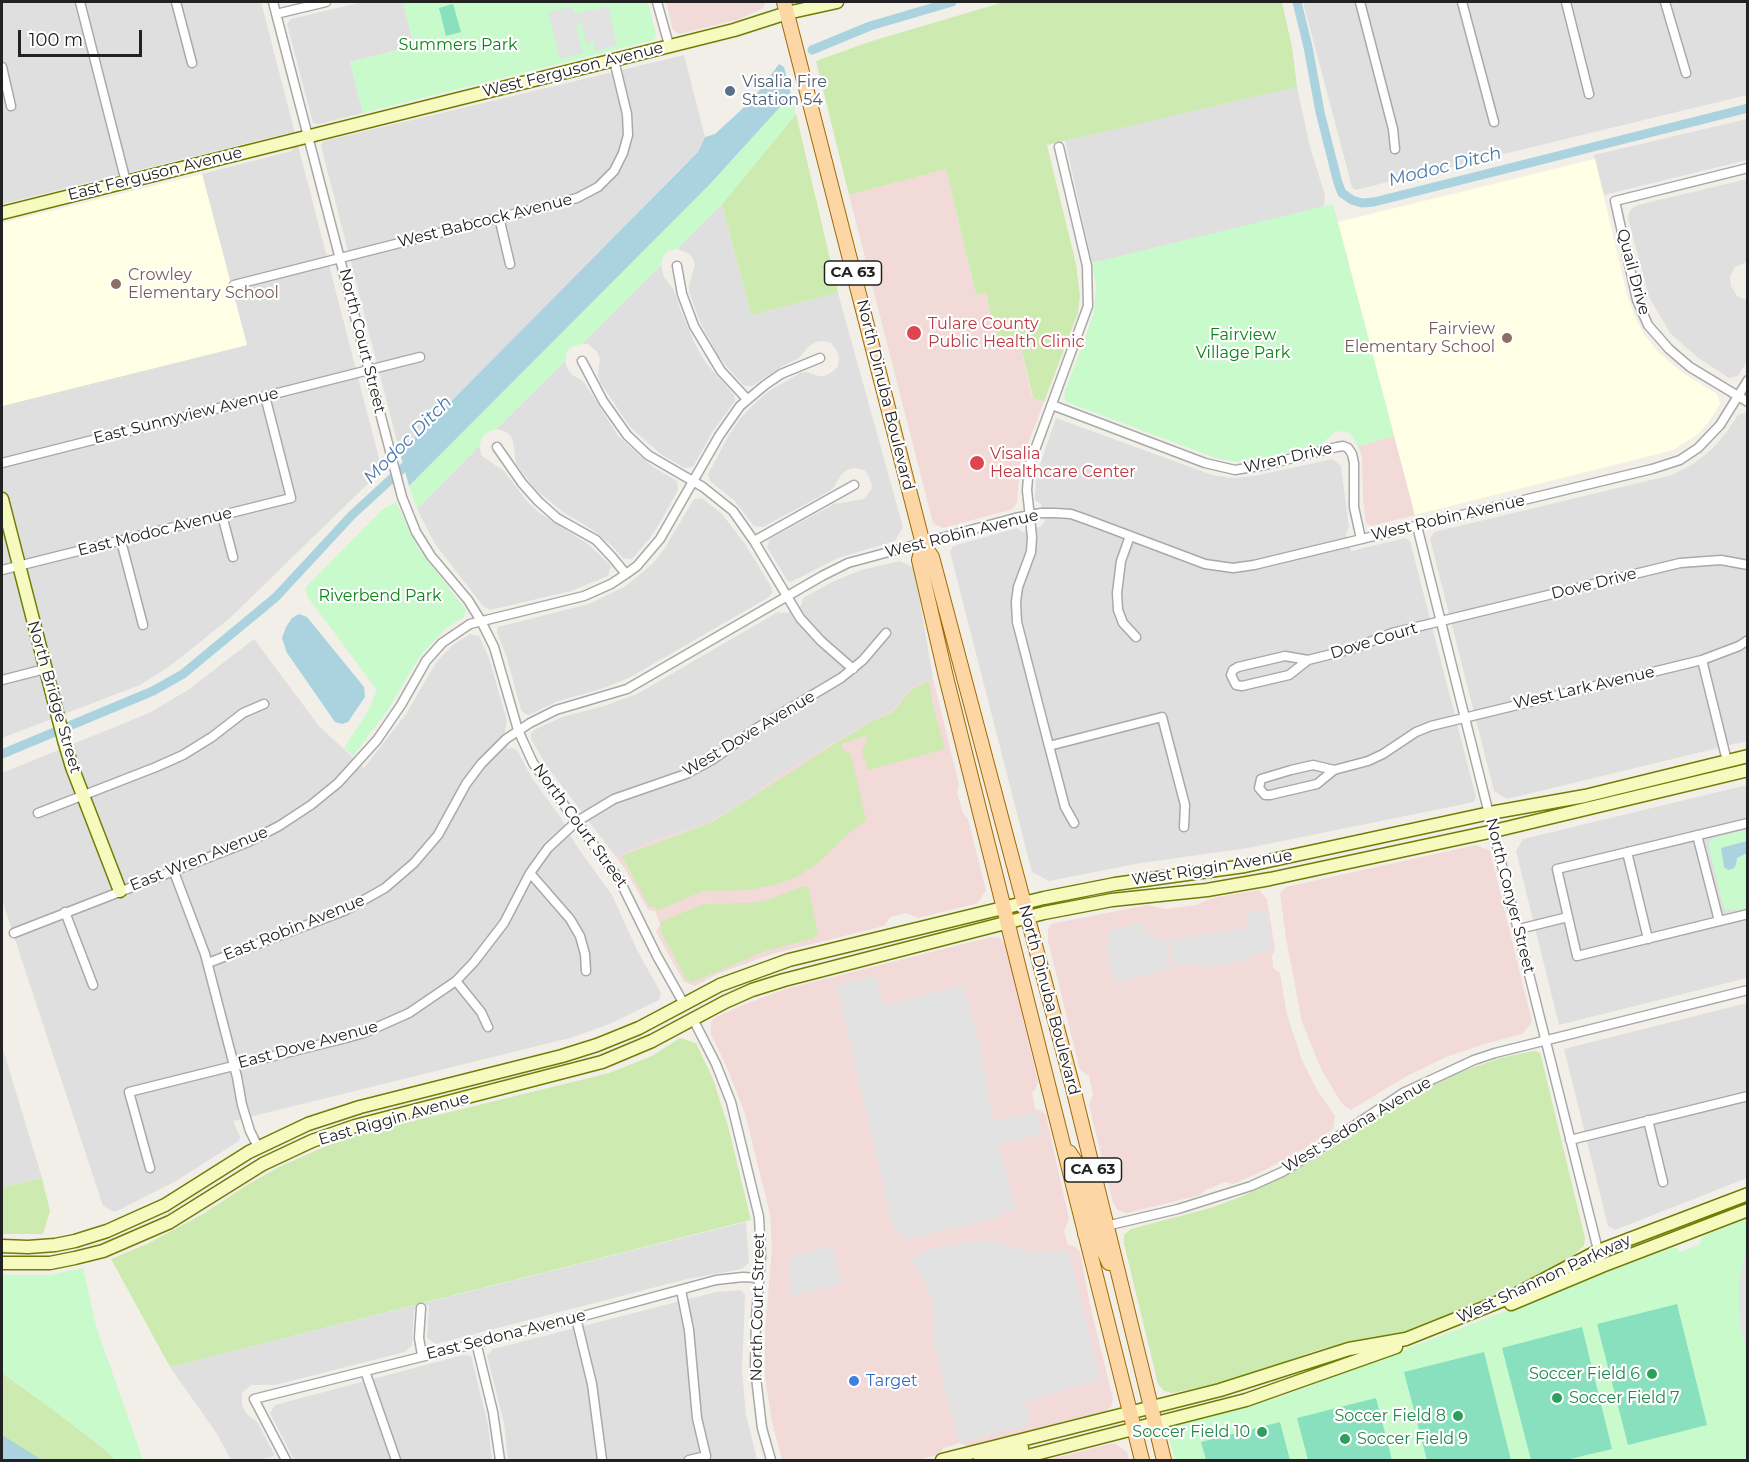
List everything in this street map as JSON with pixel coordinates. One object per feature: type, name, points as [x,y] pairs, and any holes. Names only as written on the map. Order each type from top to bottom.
[{"type":"main road","name":"West Ferguson Avenue","points":[[308,136],[734,30],[785,7],[837,2]]},
{"type":"main road","name":"North Dinuba Boulevard","points":[[785,7],[923,544],[932,557],[1028,917],[1164,1461]]},
{"type":"main road","name":"East Ferguson Avenue","points":[[2,213],[308,136]]},
{"type":"main road","name":"North Bridge Street","points":[[2,499],[64,740],[120,891]]},
{"type":"main road","name":"North Dinuba Boulevard","points":[[923,544],[919,560],[946,677],[1142,1461]]},
{"type":"main road","name":"West Riggin Avenue","points":[[684,1004],[737,978],[798,958],[1024,902],[1107,885],[1236,867],[1490,813],[1585,796],[1748,756]]},
{"type":"main road","name":"West Riggin Avenue","points":[[693,1019],[752,990],[784,980],[1028,917],[1112,900],[1207,890],[1270,879],[1494,831],[1748,770]]},
{"type":"main road","points":[[1270,879],[1278,868],[1328,856],[1350,844]]},
{"type":"main road","points":[[693,1019],[691,1014],[693,1008],[705,1001],[798,958]]},
{"type":"main road","points":[[567,1073],[589,1060],[651,1033],[682,1016],[685,1010],[684,1004]]},
{"type":"main road","name":"East Riggin Avenue","points":[[2,1246],[45,1246],[93,1236],[165,1205],[258,1147],[291,1131],[334,1115],[588,1048],[639,1028],[684,1004]]},
{"type":"main road","name":"East Riggin Avenue","points":[[2,1263],[50,1263],[98,1252],[170,1222],[263,1164],[312,1141],[364,1124],[567,1073],[627,1052],[693,1019]]},
{"type":"main road","points":[[1063,1143],[1079,1167],[1093,1218],[1101,1226],[1106,1226]]},
{"type":"main road","name":"West Shannon Parkway","points":[[1056,1432],[1249,1382],[1331,1353],[1406,1338],[1503,1300],[1598,1251],[1748,1194]]},
{"type":"main road","points":[[1680,1237],[1685,1228],[1694,1221],[1748,1201]]},
{"type":"main road","name":"West Shannon Parkway","points":[[1012,1461],[1246,1400],[1292,1385],[1529,1297],[1602,1266],[1748,1210]]},
{"type":"main road","points":[[1085,1234],[1092,1233],[1097,1236],[1126,1303]]},
{"type":"main road","points":[[93,1236],[98,1252]]},
{"type":"main road","points":[[942,1461],[1056,1432]]},
{"type":"main road","points":[[980,1461],[1015,1452],[1056,1432]]},
{"type":"street","points":[[80,2],[126,182]]},
{"type":"street","points":[[176,2],[192,63]]},
{"type":"street","name":"North Court Street","points":[[273,2],[400,490],[416,532],[431,556],[457,585],[481,621],[499,661],[518,730],[539,772],[625,887],[657,956],[684,1004]]},
{"type":"street","points":[[276,14],[326,2]]},
{"type":"street","points":[[657,2],[669,45]]},
{"type":"street","points":[[1360,2],[1393,129],[1395,149]]},
{"type":"street","points":[[1462,2],[1494,122]]},
{"type":"street","points":[[1566,2],[1589,94]]},
{"type":"street","points":[[1665,2],[1686,73]]},
{"type":"street","name":"West Babcock Avenue","points":[[234,285],[577,198],[598,187],[614,171],[623,153],[628,135],[627,114],[614,60]]},
{"type":"street","points":[[2,67],[11,106]]},
{"type":"street","points":[[1059,147],[1088,266],[1088,306],[1029,466],[1027,490],[1032,537],[1031,552],[1018,586],[1016,602],[1017,622],[1049,746],[1065,807],[1074,824]]},
{"type":"street","name":"Quail Drive","points":[[1748,168],[1615,201],[1637,300],[1648,325],[1669,349],[1690,367],[1748,402]]},
{"type":"street","points":[[499,217],[510,264]]},
{"type":"street","points":[[677,266],[682,294],[694,326],[721,371],[747,399]]},
{"type":"street","name":"East Sunnyview Avenue","points":[[2,463],[420,357]]},
{"type":"street","name":"East Wren Avenue","points":[[14,933],[174,872],[262,835],[311,805],[338,783],[377,740],[433,651],[452,634],[481,621],[584,596],[611,584],[637,566],[660,539],[735,412],[747,399],[781,374],[820,358]]},
{"type":"street","points":[[582,361],[603,401],[627,435],[660,463],[713,494],[733,511],[809,629],[853,669]]},
{"type":"street","name":"West Robin Avenue","points":[[518,730],[556,710],[627,689],[848,563],[1029,515],[1054,513],[1071,514],[1205,564],[1233,568],[1254,565],[1680,460],[1711,436],[1748,380]]},
{"type":"street","name":"East Modoc Avenue","points":[[2,570],[291,498],[265,396]]},
{"type":"street","name":"Wren Drive","points":[[1052,405],[1221,468],[1249,469],[1342,446],[1348,448],[1352,454],[1354,507],[1361,539]]},
{"type":"street","points":[[497,447],[522,483],[538,501],[557,518],[596,540],[626,574]]},
{"type":"street","points":[[754,541],[854,485]]},
{"type":"street","points":[[222,515],[233,557]]},
{"type":"street","name":"North Conyer Street","points":[[1417,526],[1602,1266]]},
{"type":"street","points":[[1130,536],[1121,561],[1117,593],[1118,610],[1123,623],[1136,637]]},
{"type":"street","points":[[121,541],[143,625]]},
{"type":"street","name":"Dove Drive","points":[[1441,621],[1680,563],[1721,560],[1748,565]]},
{"type":"street","name":"Dove Court","points":[[1308,660],[1289,675],[1242,686],[1232,681],[1233,670],[1238,667],[1285,656],[1308,660],[1352,649],[1392,633],[1441,621]]},
{"type":"street","name":"West Dove Avenue","points":[[576,822],[614,799],[668,781],[699,767],[757,728],[831,685],[853,669],[886,633]]},
{"type":"street","points":[[1726,761],[1702,660],[1739,646],[1748,640]]},
{"type":"street","name":"West Lark Avenue","points":[[1334,770],[1368,761],[1423,729],[1702,660]]},
{"type":"street","points":[[2,680],[45,669]]},
{"type":"street","points":[[38,813],[183,755],[212,737],[243,713],[264,704]]},
{"type":"street","points":[[1049,746],[1162,717],[1185,805],[1184,827]]},
{"type":"street","name":"East Robin Avenue","points":[[208,963],[346,910],[385,888],[414,863],[438,834],[466,784],[481,764],[518,730]]},
{"type":"street","points":[[1313,765],[1334,770],[1317,784],[1270,795],[1265,795],[1259,788],[1261,779],[1292,770],[1313,765]]},
{"type":"street","name":"East Dove Avenue","points":[[150,1168],[129,1092],[364,1033],[409,1013],[456,981],[493,940],[530,873],[548,848],[576,822]]},
{"type":"street","points":[[1748,823],[1557,869],[1577,956],[1748,914]]},
{"type":"street","points":[[1697,835],[1719,921]]},
{"type":"street","points":[[1627,852],[1648,939]]},
{"type":"street","points":[[174,872],[208,963],[243,1111],[258,1147]]},
{"type":"street","points":[[530,873],[570,920],[580,936],[585,954],[586,971]]},
{"type":"street","points":[[65,912],[93,985]]},
{"type":"street","points":[[1519,929],[1568,917]]},
{"type":"street","points":[[456,981],[481,1012],[488,1027]]},
{"type":"street","name":"West Sedona Avenue","points":[[1106,1226],[1178,1209],[1251,1186],[1282,1172],[1310,1155],[1403,1093],[1474,1060],[1748,990]]},
{"type":"street","name":"North Court Street","points":[[693,1019],[716,1064],[737,1122],[759,1217],[761,1256],[755,1369],[759,1411],[771,1461]]},
{"type":"street","points":[[1570,1140],[1748,1096]]},
{"type":"street","points":[[1648,1120],[1663,1182]]},
{"type":"street","name":"East Sedona Avenue","points":[[285,1461],[254,1399],[576,1318],[716,1280],[759,1278]]},
{"type":"street","points":[[681,1290],[688,1330],[697,1418],[706,1456],[689,1461]]},
{"type":"street","points":[[421,1308],[419,1338],[422,1355]]},
{"type":"street","points":[[576,1318],[592,1384],[602,1461]]},
{"type":"street","points":[[476,1342],[493,1412],[500,1461]]},
{"type":"street","points":[[365,1371],[396,1461]]},
{"type":"shaded area","points":[[2,2],[261,2],[382,470],[230,618],[170,666],[140,685],[2,738],[2,406],[247,345],[202,174],[292,151],[288,133],[2,204]]},
{"type":"shaded area","points":[[363,2],[403,2],[414,46],[350,62],[363,113],[319,124],[313,123],[287,24],[291,19]]},
{"type":"shaded area","points":[[666,2],[766,2],[763,8],[740,19],[679,34],[673,30]]},
{"type":"shaded area","points":[[1303,2],[1747,2],[1747,95],[1355,190],[1352,187]]},
{"type":"shaded area","points":[[608,6],[617,45],[595,51],[593,42],[587,44],[581,23],[576,25],[583,53],[560,59],[548,12],[572,7],[574,14]]},
{"type":"shaded area","points":[[684,55],[705,137],[698,152],[400,453],[321,146],[324,141]]},
{"type":"shaded area","points":[[1297,87],[1310,147],[1325,195],[1324,207],[1092,263],[1065,140]]},
{"type":"shaded area","points":[[1747,119],[1747,160],[1604,195],[1594,155]]},
{"type":"shaded area","name":"Fairview Elementary School","points":[[1595,159],[1627,295],[1636,319],[1658,352],[1680,371],[1717,394],[1720,404],[1697,435],[1673,450],[1415,515],[1338,222]]},
{"type":"shaded area","points":[[946,169],[976,295],[986,293],[998,344],[1019,340],[1032,396],[1044,402],[1020,464],[1017,502],[1013,509],[943,528],[933,523],[849,195]]},
{"type":"shaded area","name":"Crowley Elementary School","points":[[202,174],[247,345],[2,406],[2,223]]},
{"type":"shaded area","points":[[1747,179],[1747,262],[1735,267],[1730,276],[1731,286],[1737,296],[1747,300],[1747,361],[1738,376],[1729,378],[1697,357],[1670,333],[1649,297],[1628,218],[1630,210],[1638,205]]},
{"type":"shaded area","points":[[722,204],[751,315],[838,293],[903,527],[895,541],[838,558],[791,582],[787,580],[767,547],[770,539],[834,504],[864,499],[872,485],[864,470],[854,468],[847,470],[828,492],[763,527],[754,526],[735,501],[710,481],[708,474],[728,437],[753,405],[769,391],[800,373],[825,376],[838,367],[839,356],[831,343],[816,342],[808,347],[799,358],[752,386],[744,386],[727,367],[717,354],[700,322],[689,292],[695,265],[693,258],[688,253],[677,249]]},
{"type":"shaded area","points":[[661,265],[664,277],[674,290],[695,344],[706,363],[734,395],[735,401],[713,431],[693,467],[685,468],[662,455],[630,427],[600,382],[598,375],[600,359],[597,352],[588,344],[582,344]]},
{"type":"shaded area","points":[[565,361],[572,375],[583,381],[619,437],[653,467],[677,481],[678,490],[658,526],[632,559],[623,558],[593,530],[563,512],[535,489],[516,464],[510,435],[496,429]]},
{"type":"shaded area","points":[[1747,412],[1747,741],[1507,799],[1494,791],[1430,539],[1434,532],[1672,475],[1693,464],[1712,449],[1738,415]]},
{"type":"shaded area","points":[[1056,418],[1212,475],[1233,478],[1254,476],[1333,459],[1341,466],[1349,527],[1346,534],[1351,551],[1405,538],[1410,541],[1476,797],[1474,802],[1248,848],[1141,863],[1049,881],[1032,872],[950,552],[953,546],[1017,528],[1023,532],[1040,527],[1045,522],[1041,504],[1035,500],[1036,476]]},
{"type":"shaded area","points":[[1394,436],[1415,515],[1371,526],[1366,523],[1362,456],[1358,446]]},
{"type":"shaded area","points":[[479,446],[482,456],[504,471],[538,512],[585,542],[611,566],[608,576],[571,591],[490,610],[483,606],[435,544],[417,509]]},
{"type":"shaded area","points":[[702,498],[722,514],[745,544],[772,588],[769,597],[629,678],[598,690],[558,701],[529,715],[525,714],[521,710],[507,658],[497,632],[498,627],[589,604],[626,586],[652,564],[663,551],[694,499]]},
{"type":"shaded area","points":[[900,561],[914,568],[933,678],[910,689],[891,712],[871,721],[785,772],[737,806],[706,824],[656,840],[616,857],[546,765],[531,739],[534,730],[562,717],[637,694],[778,612],[787,613],[801,606],[803,598],[832,582],[861,570]]},
{"type":"shaded area","points":[[470,634],[479,636],[489,658],[507,721],[505,731],[507,749],[517,750],[532,778],[612,895],[637,950],[661,993],[659,1000],[612,1023],[570,1038],[233,1121],[240,1137],[239,1141],[176,1181],[115,1212],[103,1206],[2,900],[2,773],[149,713],[188,690],[254,639],[319,726],[364,768],[406,714],[437,661],[453,645]]},
{"type":"shaded area","points":[[933,678],[959,785],[957,793],[963,813],[968,819],[986,890],[978,903],[918,918],[906,913],[890,917],[884,926],[772,954],[717,974],[695,986],[684,982],[656,932],[660,924],[655,911],[648,910],[616,857],[656,840],[706,824],[737,806],[785,772],[871,721],[891,712],[910,689]]},
{"type":"shaded area","points":[[1747,785],[1747,978],[1559,1025],[1516,851],[1523,839]]},
{"type":"shaded area","points":[[1476,845],[1490,851],[1532,1022],[1522,1034],[1446,1057],[1407,1076],[1351,1110],[1342,1104],[1321,1069],[1302,1022],[1280,893],[1286,887]]},
{"type":"shaded area","points":[[1259,890],[1267,899],[1275,950],[1272,956],[1273,968],[1280,973],[1287,1015],[1302,1060],[1317,1090],[1335,1116],[1333,1129],[1302,1150],[1233,1184],[1225,1182],[1200,1195],[1127,1213],[1118,1210],[1113,1203],[1089,1105],[1093,1094],[1089,1076],[1080,1070],[1048,941],[1048,929],[1051,924],[1148,905],[1166,909],[1196,905],[1212,898]]},
{"type":"shaded area","points":[[1266,910],[1273,951],[1250,955],[1250,960],[1200,968],[1199,963],[1175,967],[1168,940],[1249,928],[1247,913]]},
{"type":"shaded area","points":[[1142,922],[1145,934],[1152,932],[1154,939],[1164,937],[1172,969],[1115,983],[1105,944],[1111,942],[1109,931]]},
{"type":"shaded area","points":[[991,937],[1000,938],[1006,946],[1038,1082],[1032,1093],[1035,1109],[1046,1115],[1069,1219],[1064,1231],[1068,1245],[1076,1247],[1080,1252],[1090,1305],[1113,1399],[1111,1407],[1105,1412],[970,1447],[960,1443],[944,1448],[938,1455],[917,1460],[782,1460],[772,1422],[765,1377],[765,1331],[772,1248],[770,1214],[745,1114],[711,1034],[711,1022],[714,1018],[745,1004],[789,988]]},
{"type":"shaded area","points":[[876,976],[883,1005],[964,985],[982,1053],[990,1105],[995,1121],[1037,1112],[1042,1134],[998,1144],[1016,1210],[1000,1214],[1001,1217],[905,1240],[893,1226],[836,985]]},
{"type":"shaded area","points":[[1747,1003],[1747,1178],[1615,1230],[1608,1226],[1564,1049]]},
{"type":"shaded area","points":[[2,1046],[42,1178],[2,1187]]},
{"type":"shaded area","points":[[746,1222],[749,1263],[742,1269],[687,1279],[436,1344],[427,1338],[429,1305],[414,1309],[412,1345],[405,1352],[275,1385],[251,1385],[242,1393],[242,1405],[246,1413],[258,1423],[274,1454],[274,1456],[259,1460],[231,1460],[217,1434],[170,1367]]},
{"type":"shaded area","points":[[977,1240],[997,1242],[1022,1250],[1049,1252],[1068,1249],[1101,1380],[1025,1401],[1030,1425],[963,1442],[958,1440],[934,1346],[933,1304],[926,1283],[910,1260],[923,1251]]},
{"type":"shaded area","points":[[832,1246],[842,1284],[792,1296],[789,1277],[790,1257]]},
{"type":"shaded area","points":[[1746,1246],[1748,1246],[1747,1352],[1741,1329],[1739,1303],[1739,1285]]},
{"type":"shaded area","points":[[741,1290],[745,1295],[742,1371],[746,1415],[757,1460],[508,1460],[504,1423],[487,1355],[493,1349],[716,1292]]},
{"type":"shaded area","points":[[463,1355],[471,1356],[488,1425],[492,1460],[294,1460],[270,1413],[275,1405]]},
{"type":"shaded area","points":[[1114,1443],[1127,1452],[1129,1460],[1047,1460]]},
{"type":"green space","name":"Summers Park","points":[[403,2],[648,2],[656,35],[654,40],[363,113],[350,62],[414,46]]},
{"type":"green space","points":[[1004,2],[1282,2],[1292,47],[1297,87],[1047,145],[1076,264],[1080,296],[1078,313],[1044,402],[1033,397],[1019,340],[998,344],[986,293],[976,295],[946,169],[849,195],[816,61],[872,41]]},
{"type":"green space","points":[[453,4],[461,32],[446,36],[439,8]]},
{"type":"green space","points":[[791,95],[796,114],[722,204],[677,249],[668,251],[663,256],[661,265],[582,344],[573,346],[567,351],[565,361],[496,429],[483,436],[479,446],[417,509],[409,486],[710,184]]},
{"type":"green space","points":[[796,114],[838,293],[751,315],[722,204]]},
{"type":"green space","name":"Fairview Village Park","points":[[1333,204],[1394,436],[1358,446],[1350,433],[1336,431],[1320,445],[1237,462],[1216,458],[1066,402],[1064,394],[1094,313],[1096,285],[1092,263]]},
{"type":"green space","name":"Riverbend Park","points":[[396,502],[418,548],[466,610],[464,617],[445,629],[420,656],[388,710],[353,756],[344,748],[368,711],[377,690],[307,596],[305,588],[383,509]]},
{"type":"green space","points":[[929,681],[933,706],[945,749],[868,770],[862,751],[867,742],[865,736],[841,744],[842,749],[851,754],[866,820],[818,863],[795,878],[774,885],[750,890],[703,891],[657,911],[655,907],[649,906],[622,856],[713,822],[872,721],[892,713],[911,690]]},
{"type":"green space","points":[[1747,829],[1747,908],[1726,911],[1709,842],[1714,838]]},
{"type":"green space","points":[[804,886],[809,890],[818,934],[814,938],[765,951],[693,982],[686,979],[660,930],[662,926],[660,922],[704,904],[750,903],[768,900]]},
{"type":"green space","points":[[680,1038],[696,1043],[713,1079],[728,1126],[751,1220],[170,1367],[111,1259],[147,1244],[203,1214],[279,1167],[344,1138],[609,1073],[652,1056]]},
{"type":"green space","points":[[1533,1051],[1539,1052],[1541,1056],[1585,1238],[1584,1246],[1562,1265],[1488,1301],[1393,1337],[1311,1352],[1218,1384],[1172,1393],[1164,1391],[1158,1384],[1124,1244],[1124,1235],[1131,1229],[1210,1208],[1243,1196],[1316,1159],[1408,1097],[1458,1073],[1500,1058]]},
{"type":"green space","points":[[42,1178],[50,1211],[43,1234],[2,1234],[2,1187]]},
{"type":"green space","points":[[1747,1219],[1747,1460],[1175,1460],[1169,1439],[1171,1431],[1177,1425],[1280,1397],[1671,1248],[1677,1248],[1680,1252],[1700,1244],[1705,1235]]},
{"type":"green space","points":[[83,1268],[96,1326],[143,1460],[116,1460],[51,1408],[2,1373],[2,1275],[49,1275]]},
{"type":"green space","name":"Soccer Field 6","points":[[1677,1304],[1707,1425],[1628,1445],[1597,1324]]},
{"type":"green space","name":"Soccer Field 7","points":[[1582,1327],[1612,1449],[1566,1460],[1531,1460],[1502,1348]]},
{"type":"green space","name":"Soccer Field 8","points":[[1484,1352],[1511,1460],[1427,1460],[1404,1372]]},
{"type":"green space","points":[[2,1373],[51,1408],[116,1460],[2,1460]]},
{"type":"green space","name":"Soccer Field 9","points":[[1376,1398],[1392,1460],[1308,1460],[1297,1418]]},
{"type":"green space","name":"Soccer Field 10","points":[[1280,1422],[1290,1460],[1206,1460],[1201,1442]]},
{"type":"water","points":[[779,64],[784,67],[791,95],[710,184],[409,486],[400,453],[698,152],[705,137],[715,134],[752,100]]},
{"type":"water","points":[[299,614],[307,617],[364,687],[365,697],[348,722],[342,724],[335,722],[287,653],[282,638],[292,618]]},
{"type":"water","points":[[1747,841],[1747,853],[1737,858],[1733,869],[1728,870],[1724,867],[1721,848]]},
{"type":"water","points":[[2,1435],[42,1460],[2,1460]]},
{"type":"waterway","name":"Modoc Ditch","points":[[812,50],[870,26],[952,2]]},
{"type":"waterway","name":"Modoc Ditch","points":[[1297,2],[1320,112],[1338,183],[1342,193],[1362,203],[1374,202],[1748,108]]},
{"type":"waterway","name":"Modoc Ditch","points":[[2,754],[153,691],[183,674],[276,597],[352,515],[413,459]]},
{"type":"place","name":"Visalia Fire Station 54","points":[[730,91]]},
{"type":"place","name":"Crowley Elementary School","points":[[116,284]]},
{"type":"place","name":"Tulare County Public Health Clinic","points":[[914,333]]},
{"type":"place","name":"Fairview Elementary School","points":[[1507,338]]},
{"type":"place","name":"Visalia Healthcare Center","points":[[977,463]]},
{"type":"place","name":"Soccer Field 6","points":[[1652,1374]]},
{"type":"place","name":"Target","points":[[854,1381]]},
{"type":"place","name":"Soccer Field 7","points":[[1557,1398]]},
{"type":"place","name":"Soccer Field 8","points":[[1458,1416]]},
{"type":"place","name":"Soccer Field 10","points":[[1262,1432]]},
{"type":"place","name":"Soccer Field 9","points":[[1345,1439]]}]
